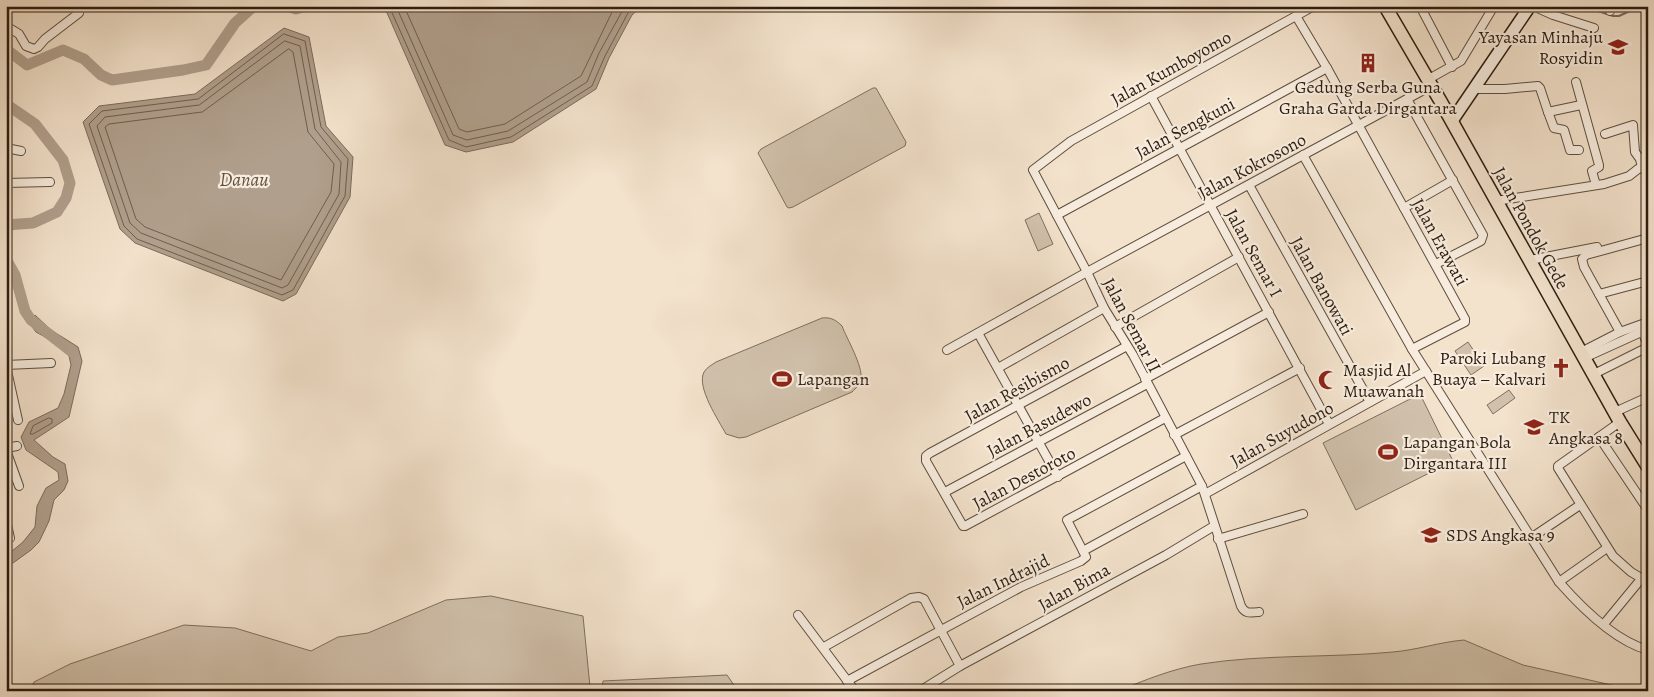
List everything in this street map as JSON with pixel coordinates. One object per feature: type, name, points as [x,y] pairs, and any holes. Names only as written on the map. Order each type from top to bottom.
[{"type":"main road","name":"Jalan Pondok Gede","points":[[1385,6],[1429,83],[1451,117],[1617,417],[1646,459]]},
{"type":"main road","points":[[1451,117],[1474,89],[1532,6]]},
{"type":"street","name":"Jalan Kumboyomo","points":[[1033,170],[1071,141],[1314,6]]},
{"type":"street","points":[[1420,6],[1452,67],[1461,60],[1494,6]]},
{"type":"street","points":[[1532,6],[1552,15],[1594,28]]},
{"type":"street","points":[[6,26],[19,34],[26,46],[34,49],[79,12]]},
{"type":"street","points":[[1296,16],[1328,68],[1358,124]]},
{"type":"street","name":"Jalan Kokrosono","points":[[947,350],[1358,124],[1407,99],[1452,67]]},
{"type":"street","name":"Jalan Sengkuni","points":[[1057,215],[1328,68]]},
{"type":"street","points":[[1576,82],[1599,165],[1592,171],[1596,185]]},
{"type":"street","points":[[1474,89],[1505,90],[1538,86],[1554,128],[1564,130],[1570,150],[1579,150]]},
{"type":"street","name":"Jalan Semar I","points":[[1151,96],[1329,424]]},
{"type":"street","points":[[1407,99],[1483,237],[1481,241],[1436,264]]},
{"type":"street","points":[[1548,112],[1581,105]]},
{"type":"street","name":"Jalan Erawati","points":[[1358,124],[1464,314],[1465,322],[1412,349]]},
{"type":"street","points":[[1496,201],[1596,185],[1629,176],[1634,171],[1645,168],[1635,152],[1633,125],[1605,134]]},
{"type":"street","points":[[6,148],[21,151]]},
{"type":"street","points":[[1303,155],[1412,349],[1559,582],[1604,624],[1631,644],[1648,650]]},
{"type":"street","name":"Jalan Semar II","points":[[1033,170],[1104,308],[1127,346],[1203,490]]},
{"type":"street","points":[[1404,208],[1453,180]]},
{"type":"street","points":[[6,183],[50,182]]},
{"type":"street","name":"Jalan Banowati","points":[[1249,185],[1370,402]]},
{"type":"street","points":[[1620,332],[1582,263],[1584,257],[1648,238]]},
{"type":"street","points":[[1530,260],[1597,247]]},
{"type":"street","points":[[1115,327],[1239,257]]},
{"type":"street","points":[[1599,294],[1648,281]]},
{"type":"street","points":[[998,368],[1104,308]]},
{"type":"street","name":"Jalan Basudewo","points":[[945,492],[1040,442],[1269,312]]},
{"type":"street","points":[[1583,355],[1620,332],[1648,322]]},
{"type":"street","points":[[1583,355],[1645,330],[1646,348],[1594,374]]},
{"type":"street","points":[[978,333],[1058,476]]},
{"type":"street","name":"Jalan Resibismo","points":[[926,461],[926,456],[1127,346]]},
{"type":"street","points":[[18,420],[9,396],[6,365],[51,363]]},
{"type":"street","points":[[1174,435],[1300,368]]},
{"type":"street","name":"Jalan Suyudono","points":[[1203,490],[1426,371]]},
{"type":"street","points":[[1604,624],[1644,580],[1621,564],[1607,548],[1558,467],[1599,437],[1617,417],[1648,397]]},
{"type":"street","name":"Jalan Destoroto","points":[[926,461],[963,526],[965,526],[1165,418]]},
{"type":"street","points":[[1599,437],[1648,510]]},
{"type":"street","points":[[17,446],[6,449],[19,486]]},
{"type":"street","points":[[1083,551],[1067,520],[1186,456]]},
{"type":"street","points":[[1203,490],[1242,609],[1248,613],[1259,612]]},
{"type":"street","name":"Jalan Indrajid","points":[[940,630],[1028,584],[1081,561],[1086,556],[1083,551],[1203,490]]},
{"type":"street","points":[[1531,538],[1580,505]]},
{"type":"street","points":[[1218,539],[1303,514]]},
{"type":"street","points":[[6,520],[10,538]]},
{"type":"street","name":"Jalan Bima","points":[[920,691],[960,666],[1166,555],[1214,526]]},
{"type":"street","points":[[1559,582],[1607,548]]},
{"type":"street","points":[[824,648],[911,598],[919,596],[924,599],[960,666]]},
{"type":"street","points":[[798,615],[855,691]]},
{"type":"street","points":[[847,681],[940,630]]},
{"type":"shaded area","points":[[876,88],[906,142],[905,146],[793,207],[787,207],[758,153],[761,149]]},
{"type":"shaded area","points":[[1039,213],[1053,244],[1038,251],[1025,220]]},
{"type":"shaded area","name":"Lapangan","points":[[822,318],[833,319],[842,326],[860,367],[861,379],[858,386],[852,392],[746,437],[739,438],[726,434],[714,413],[703,386],[702,378],[705,370],[716,362]]},
{"type":"shaded area","points":[[1468,342],[1484,366],[1471,375],[1455,351]]},
{"type":"shaded area","points":[[1509,390],[1515,398],[1493,414],[1487,405]]},
{"type":"shaded area","name":"Lapangan Bola Dirgantara III","points":[[1420,394],[1453,461],[1356,510],[1323,443]]},
{"type":"shaded area","points":[[491,596],[583,616],[590,687],[583,691],[30,691],[34,682],[70,664],[184,625],[235,628],[311,651],[338,637],[368,633],[446,600]]},
{"type":"shaded area","points":[[1464,640],[1523,665],[1638,691],[1118,691],[1169,672],[1201,664],[1273,657],[1393,652]]},
{"type":"shaded area","points":[[727,675],[738,691],[602,691],[603,681]]},
{"type":"water","points":[[384,6],[642,6],[632,15],[609,58],[596,89],[513,142],[466,152],[445,145]]},
{"type":"water","name":"Danau","points":[[284,28],[309,37],[326,126],[353,157],[350,197],[296,294],[283,301],[135,243],[120,229],[83,122],[99,106],[195,94]]},
{"type":"water","points":[[20,298],[30,320],[35,315],[51,330],[78,347],[82,361],[69,417],[34,440],[53,457],[65,464],[68,481],[64,490],[54,500],[49,521],[39,542],[6,568],[6,556],[23,542],[35,527],[37,506],[46,488],[59,480],[58,472],[26,450],[21,437],[29,422],[58,408],[64,394],[71,365],[69,356],[54,342],[36,332],[23,315]]},
{"type":"waterway","points":[[6,49],[27,65],[63,50],[84,59],[101,75],[112,80],[183,70],[206,65],[235,23],[254,6]]},
{"type":"waterway","points":[[287,6],[296,9],[305,6]]},
{"type":"waterway","points":[[1583,6],[1613,16],[1619,16],[1632,10],[1648,8]]},
{"type":"waterway","points":[[6,104],[35,124],[63,160],[70,183],[66,198],[57,212],[33,223],[6,225]]},
{"type":"waterway","points":[[6,259],[15,275],[25,311],[31,320],[72,352]]},
{"type":"place","name":"Yayasan Minhaju Rosyidin","points":[[1618,47]]},
{"type":"place","name":"Gedung Serba Guna Graha Garda Dirgantara","points":[[1368,63]]},
{"type":"place","name":"Paroki Lubang Buaya – Kalvari","points":[[1561,368]]},
{"type":"place","name":"Lapangan","points":[[782,379]]},
{"type":"place","name":"Masjid Al Muawanah","points":[[1328,380]]},
{"type":"place","name":"TK Angkasa 8","points":[[1534,427]]},
{"type":"place","name":"Lapangan Bola Dirgantara III","points":[[1388,452]]},
{"type":"place","name":"SDS Angkasa 9","points":[[1431,535]]}]
